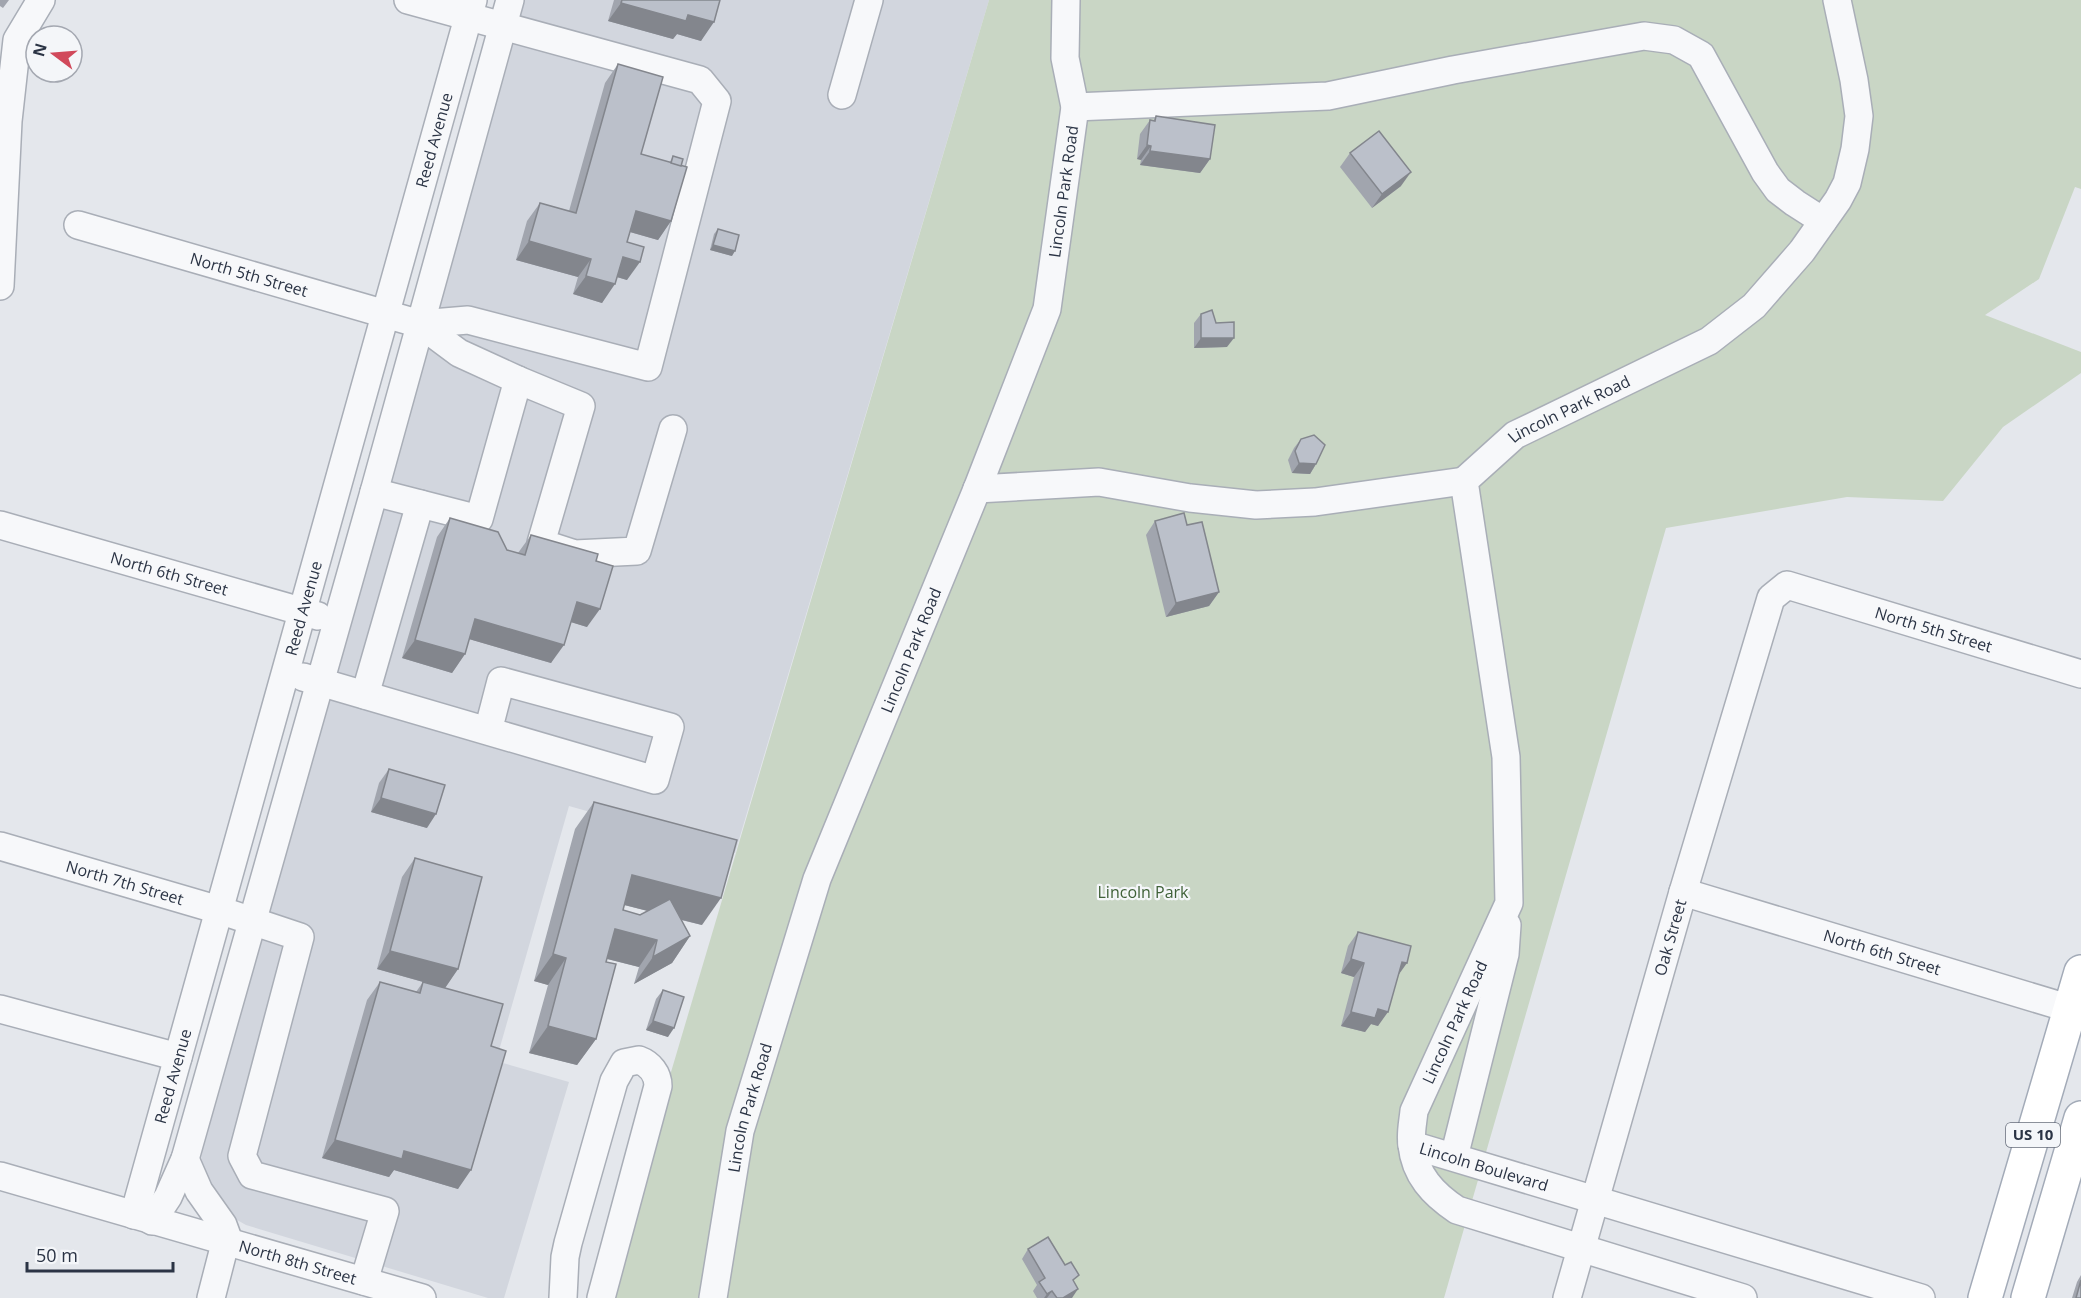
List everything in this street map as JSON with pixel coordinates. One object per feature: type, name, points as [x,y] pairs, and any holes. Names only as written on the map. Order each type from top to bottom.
[{"type":"main road","name":"US 10","points":[[1985,1298],[2075,1010],[2081,972]]},
{"type":"main road","name":"US 10","points":[[2028,1298],[2081,1118]]},
{"type":"street","points":[[0,286],[8,121],[9,34],[40,0]]},
{"type":"street","points":[[408,0],[470,8],[502,27],[700,80],[717,101],[648,367],[468,320],[420,324]]},
{"type":"street","name":"Reed Avenue","points":[[143,1218],[171,1190],[185,1159],[374,492],[510,0]]},
{"type":"street","points":[[842,95],[869,0]]},
{"type":"street","name":"Lincoln Park Road","points":[[713,1298],[740,1131],[817,879],[1047,309],[1075,107],[1065,58],[1066,0]]},
{"type":"street","name":"Lincoln Park Road","points":[[1454,1157],[1505,954],[1509,903],[1506,757],[1464,481],[1515,435],[1709,340],[1754,306],[1781,277],[1838,200],[1847,183],[1855,149],[1859,116],[1837,0]]},
{"type":"street","name":"Reed Avenue","points":[[143,1218],[178,1058],[470,8]]},
{"type":"street","points":[[1075,107],[1328,96],[1453,70],[1644,36],[1674,40],[1701,55],[1765,172],[1778,190],[1823,220]]},
{"type":"street","name":"North 5th Street","points":[[78,225],[420,324]]},
{"type":"street","points":[[420,324],[459,353],[581,406],[541,543],[575,554],[638,551],[674,429]]},
{"type":"street","points":[[374,492],[479,519],[518,380]]},
{"type":"street","points":[[976,489],[1098,482],[1190,498],[1257,505],[1315,502],[1464,481]]},
{"type":"street","points":[[365,695],[420,504]]},
{"type":"street","name":"North 6th Street","points":[[0,525],[337,621]]},
{"type":"street","name":"North 5th Street","points":[[1787,585],[2081,674]]},
{"type":"street","name":"Oak Street","points":[[1567,1298],[1683,892],[1771,598],[1787,585]]},
{"type":"street","points":[[285,671],[320,682],[655,780],[670,727],[501,681],[488,731]]},
{"type":"street","name":"North 7th Street","points":[[0,846],[252,920],[300,937],[242,1156],[252,1175],[385,1211],[364,1281]]},
{"type":"street","name":"North 6th Street","points":[[1683,892],[2075,1010]]},
{"type":"street","name":"Lincoln Park Road","points":[[1412,1144],[1414,1111],[1509,903]]},
{"type":"street","points":[[0,1009],[178,1058]]},
{"type":"street","points":[[563,1298],[568,1243],[614,1081],[624,1063],[639,1060],[652,1068],[658,1080],[658,1086],[601,1298]]},
{"type":"street","name":"Lincoln Boulevard","points":[[1412,1144],[1921,1298]]},
{"type":"street","name":"Lincoln Boulevard","points":[[1412,1144],[1424,1182],[1438,1197],[1457,1210],[1743,1298]]},
{"type":"street","points":[[185,1159],[199,1191],[223,1225],[227,1236],[211,1298]]},
{"type":"street","name":"North 8th Street","points":[[0,1176],[422,1298]]},
{"type":"shaded area","points":[[525,0],[989,0],[735,853],[569,806],[496,1061],[569,1082],[504,1298],[488,1298],[246,1225],[230,1216],[203,1177],[201,1162],[202,1146]]},
{"type":"green space","name":"Lincoln Park","points":[[989,0],[2081,0],[2081,189],[2075,187],[2039,279],[1985,315],[2081,352],[2081,373],[2003,427],[1943,501],[1847,497],[1666,528],[1444,1298],[604,1298]]},
{"type":"building","points":[[622,0],[720,0],[714,22],[688,15],[686,21],[621,3]]},
{"type":"building","points":[[618,64],[663,77],[641,154],[687,167],[671,221],[636,211],[627,242],[644,247],[640,262],[623,257],[615,284],[586,276],[591,259],[529,241],[540,203],[576,213]]},
{"type":"building","points":[[1156,116],[1215,125],[1210,159],[1150,151],[1151,146],[1147,145],[1150,120],[1155,121]]},
{"type":"building","points":[[1379,131],[1411,172],[1382,194],[1350,153]]},
{"type":"building","points":[[673,156],[683,159],[681,166],[671,163]]},
{"type":"building","points":[[718,229],[739,235],[735,251],[713,245]]},
{"type":"building","points":[[1212,310],[1216,323],[1234,322],[1234,338],[1201,338],[1201,314]]},
{"type":"building","points":[[1314,435],[1325,445],[1316,464],[1299,463],[1295,451],[1301,439]]},
{"type":"building","points":[[1184,513],[1187,525],[1202,522],[1219,592],[1176,603],[1155,521]]},
{"type":"building","points":[[450,518],[498,532],[507,550],[525,555],[531,535],[598,554],[596,561],[613,566],[600,609],[577,602],[564,645],[475,619],[465,654],[415,640]]},
{"type":"building","points":[[389,769],[445,785],[436,814],[381,798]]},
{"type":"building","points":[[594,802],[737,840],[721,898],[632,875],[623,910],[640,915],[670,899],[690,936],[653,957],[657,940],[615,929],[606,962],[616,964],[596,1039],[548,1026],[566,958],[553,954]]},
{"type":"building","points":[[415,858],[482,877],[458,969],[390,951]]},
{"type":"building","points":[[1358,932],[1411,946],[1407,963],[1402,962],[1388,1012],[1378,1009],[1375,1018],[1351,1012],[1364,963],[1351,959]]},
{"type":"building","points":[[380,982],[420,993],[423,982],[503,1004],[491,1046],[506,1051],[471,1170],[404,1151],[402,1159],[335,1140]]},
{"type":"building","points":[[663,990],[684,997],[674,1028],[653,1021]]},
{"type":"building","points":[[1048,1237],[1065,1265],[1071,1262],[1079,1275],[1073,1280],[1078,1289],[1063,1298],[1057,1298],[1052,1291],[1047,1294],[1039,1282],[1045,1278],[1028,1249]]},
{"type":"building","points":[[2081,1280],[2081,1298],[2076,1298]]}]
